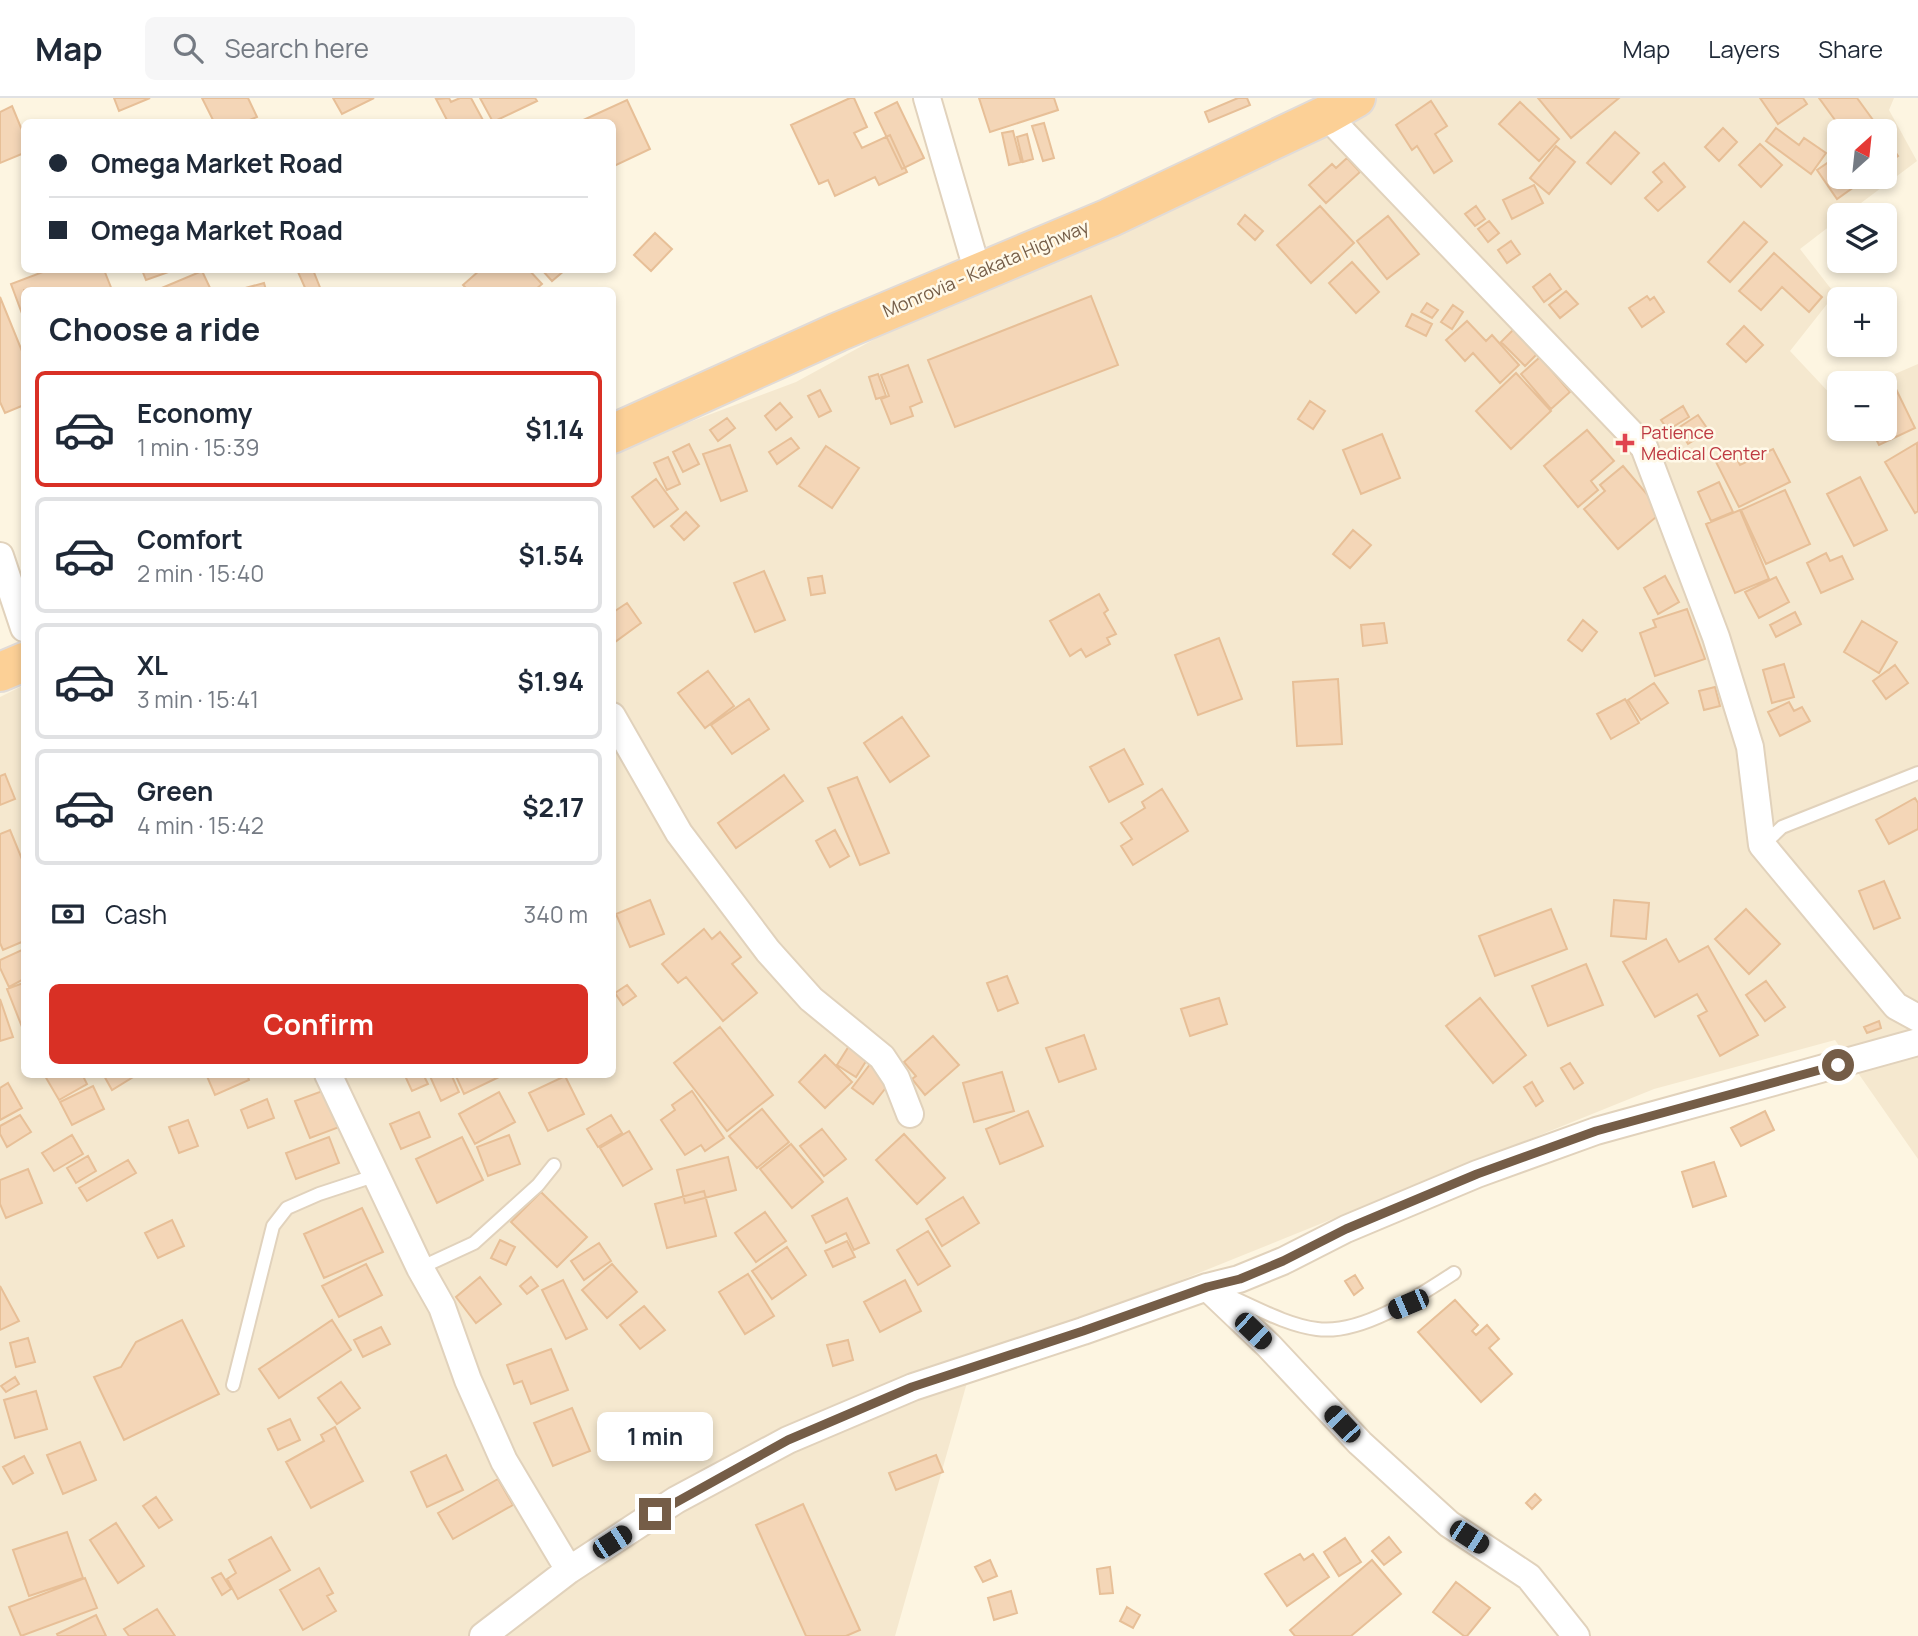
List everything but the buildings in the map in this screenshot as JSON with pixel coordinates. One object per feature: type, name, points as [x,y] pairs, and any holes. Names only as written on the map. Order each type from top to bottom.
[{"type":"highway","name":"Monrovia - Kakata Highway","points":[[616,432],[838,332],[1109,218],[1341,107]]},
{"type":"highway","points":[[0,672],[21,663]]},
{"type":"street","points":[[927,98],[978,273]]},
{"type":"street","points":[[1341,107],[1644,447],[1716,637],[1750,747],[1762,845],[1896,1006],[1918,1018]]},
{"type":"street","points":[[0,556],[21,619]]},
{"type":"street","points":[[616,723],[679,833],[768,951],[811,999],[882,1057],[896,1079],[910,1114]]},
{"type":"street","points":[[483,1636],[569,1570],[676,1500],[788,1440],[912,1387],[1207,1287],[1240,1279],[1346,1229],[1477,1174],[1596,1131],[1918,1042]]},
{"type":"street","points":[[330,1078],[442,1307],[468,1380],[504,1461],[569,1570]]},
{"type":"street","points":[[1207,1287],[1269,1346],[1360,1443],[1449,1524],[1529,1577],[1576,1636]]},
{"type":"lane","points":[[1762,845],[1782,827],[1918,774]]},
{"type":"lane","points":[[421,1268],[474,1243],[537,1185],[554,1165]]},
{"type":"lane","points":[[233,1385],[272,1226],[288,1208],[319,1194],[377,1175]]},
{"type":"lane","points":[[1207,1287],[1293,1324],[1319,1330],[1363,1323],[1408,1304],[1454,1273]]},
{"type":"shaded area","points":[[1316,98],[1894,98],[1889,110],[1894,119],[1827,119],[1827,189],[1880,189],[1861,203],[1827,203],[1827,228],[1800,249],[1830,287],[1827,287],[1827,304],[1790,351],[1827,390],[1827,441],[1897,441],[1897,373],[1918,364],[1918,1159],[1835,1040],[1654,1089],[976,1363],[968,1379],[895,1636],[0,1636],[0,697],[21,686],[21,1078],[616,1078],[616,450],[796,382]]},
{"type":"shaded area","points":[[1897,125],[1917,161],[1897,176]]},
{"type":"place","name":"Patience Medical Center","points":[[1625,443]]},
{"type":"route","points":[[655,1514],[788,1440],[912,1387],[1207,1287],[1240,1279],[1346,1229],[1477,1174],[1596,1131],[1838,1065]]}]
